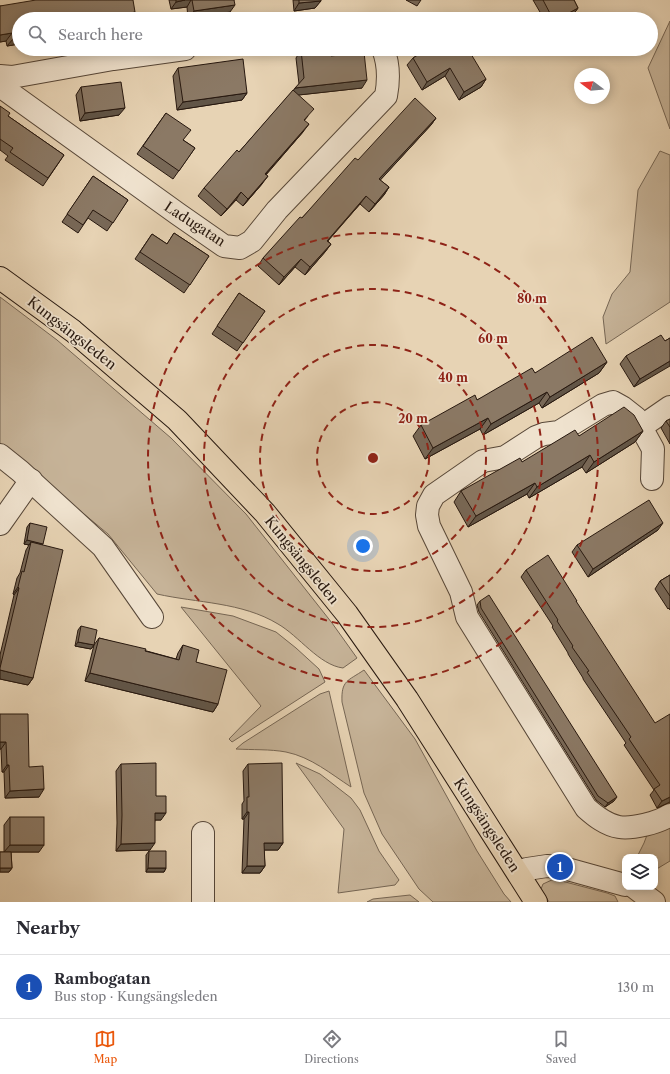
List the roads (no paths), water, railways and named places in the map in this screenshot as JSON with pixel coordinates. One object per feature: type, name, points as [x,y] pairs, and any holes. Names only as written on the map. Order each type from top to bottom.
[{"type":"main road","name":"Kungsängsleden","points":[[0,278],[73,331],[177,420],[265,513],[347,614],[407,699],[536,902]]},
{"type":"street","points":[[0,76],[12,78],[135,56]]},
{"type":"street","name":"Ladugatan","points":[[0,86],[171,210],[218,242],[224,246],[240,248],[252,241],[277,210],[386,96],[389,79],[386,56]]},
{"type":"street","points":[[652,479],[653,449],[636,418],[613,402],[603,405],[559,432],[544,434],[536,437],[505,457],[483,461],[434,495],[428,506],[427,515],[429,526],[461,592],[467,617],[586,808],[598,818],[618,827],[644,825],[670,815]]},
{"type":"street","points":[[641,427],[670,407]]},
{"type":"street","points":[[0,455],[31,480],[104,547],[152,617]]},
{"type":"street","points":[[0,524],[31,480]]},
{"type":"street","points":[[203,833],[203,902]]},
{"type":"street","points":[[518,872],[546,866],[622,883]]},
{"type":"street","points":[[638,890],[654,902]]},
{"type":"street","points":[[663,902],[670,897]]},
{"type":"place","name":"Rambogatan","points":[[560,867]]}]
